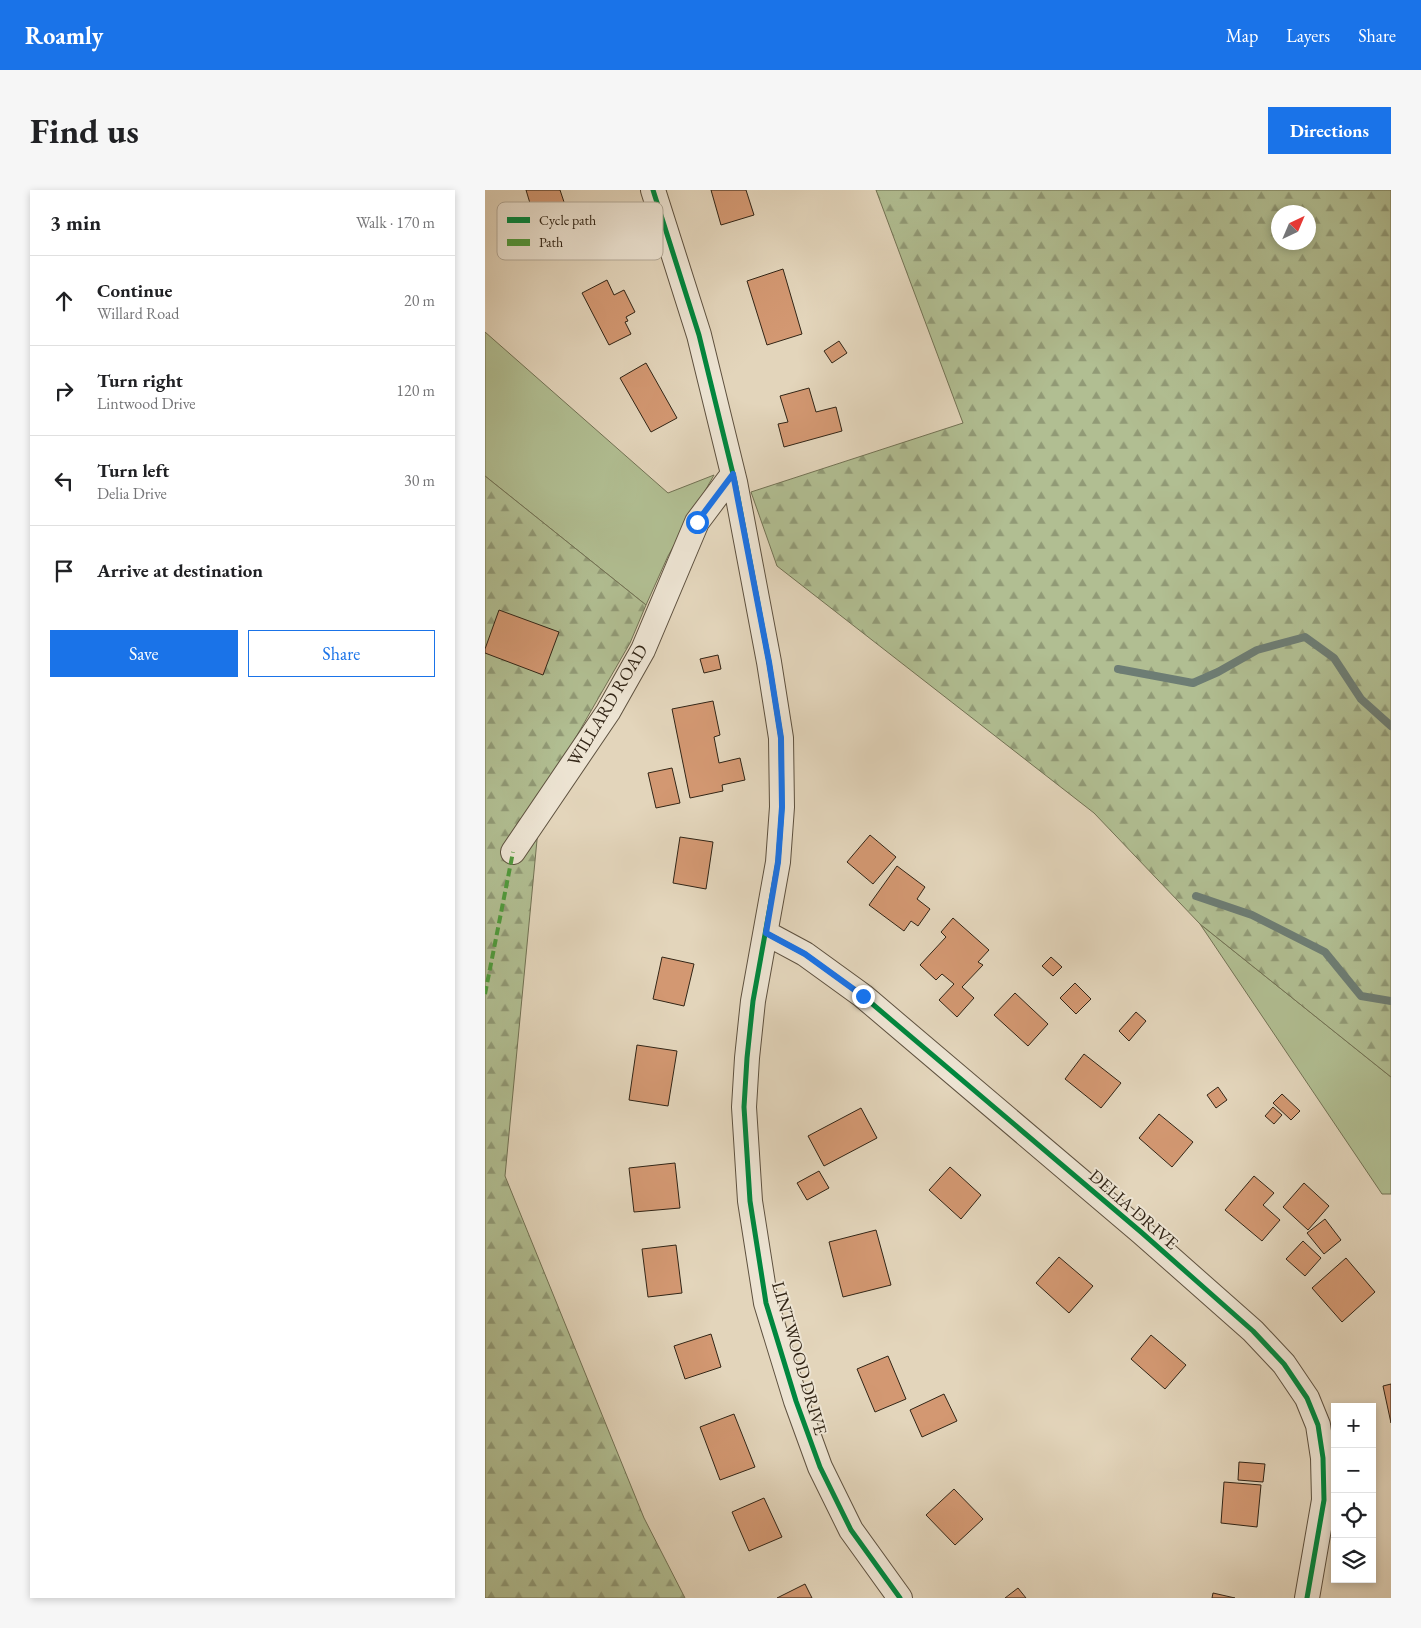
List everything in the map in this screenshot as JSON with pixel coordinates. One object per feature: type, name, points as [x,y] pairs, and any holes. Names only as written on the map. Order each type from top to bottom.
[{"type":"street","name":"LINTWOOD DRIVE","points":[[653,190],[657,202]]},
{"type":"street","name":"LINTWOOD DRIVE","points":[[663,222],[699,335],[733,474],[769,662],[781,738],[782,807],[778,862],[753,1001],[744,1107],[750,1201],[767,1304],[796,1402],[820,1467],[851,1530],[900,1598]]},
{"type":"street","name":"WILLARD ROAD","points":[[513,852],[607,712],[643,650],[697,522],[733,474]]},
{"type":"street","name":"DELIA DRIVE","points":[[766,933],[805,954],[863,996],[1141,1232],[1253,1331],[1284,1364],[1307,1398],[1315,1416],[1323,1458],[1323,1500],[1307,1598]]},
{"type":"green space","points":[[876,190],[1391,190],[1391,1077],[1200,924],[1094,813],[777,566],[751,492],[963,423]]},
{"type":"green space","points":[[485,332],[668,493],[714,475],[668,556],[646,605],[485,476]]},
{"type":"green space","points":[[485,476],[646,605],[630,643],[541,798],[505,1176],[644,1518],[685,1598],[485,1598]]},
{"type":"green space","points":[[1200,924],[1391,1077],[1391,1194],[1382,1194]]},
{"type":"building","points":[[526,190],[560,190],[564,202],[530,202]]},
{"type":"building","points":[[711,190],[746,190],[754,215],[721,225]]},
{"type":"building","points":[[783,269],[802,334],[767,345],[747,281]]},
{"type":"building","points":[[607,280],[614,295],[624,290],[635,312],[626,317],[628,321],[625,322],[631,334],[609,345],[582,293]]},
{"type":"building","points":[[839,341],[847,353],[832,363],[824,351]]},
{"type":"building","points":[[646,363],[677,418],[651,432],[620,378]]},
{"type":"building","points":[[809,388],[816,412],[836,407],[842,431],[784,447],[778,424],[788,422],[780,396]]},
{"type":"building","points":[[499,610],[559,632],[543,675],[485,653]]},
{"type":"building","points":[[718,655],[721,669],[704,673],[700,659]]},
{"type":"building","points":[[713,701],[720,735],[714,737],[719,763],[740,758],[745,780],[722,785],[723,791],[690,798],[672,709]]},
{"type":"building","points":[[672,768],[680,803],[656,808],[648,773]]},
{"type":"building","points":[[870,835],[896,857],[873,884],[847,862]]},
{"type":"building","points":[[680,837],[713,842],[706,889],[673,883]]},
{"type":"building","points":[[897,866],[925,887],[917,899],[930,909],[918,926],[911,921],[904,931],[869,905]]},
{"type":"building","points":[[953,918],[989,950],[978,962],[983,965],[962,987],[974,998],[957,1017],[939,1000],[954,984],[942,974],[936,980],[920,965],[946,937],[941,932]]},
{"type":"building","points":[[662,957],[694,964],[684,1006],[653,999]]},
{"type":"building","points":[[1051,957],[1062,967],[1053,976],[1042,966]]},
{"type":"building","points":[[1075,983],[1091,999],[1076,1014],[1060,998]]},
{"type":"building","points":[[1015,993],[1048,1024],[1028,1046],[994,1015]]},
{"type":"building","points":[[1136,1012],[1146,1021],[1129,1041],[1119,1031]]},
{"type":"building","points":[[637,1045],[677,1051],[668,1106],[629,1100]]},
{"type":"building","points":[[1084,1054],[1121,1083],[1101,1108],[1065,1079]]},
{"type":"building","points":[[1218,1087],[1227,1100],[1216,1108],[1207,1095]]},
{"type":"building","points":[[1282,1094],[1300,1111],[1291,1120],[1273,1103]]},
{"type":"building","points":[[1273,1107],[1282,1115],[1274,1124],[1265,1116]]},
{"type":"building","points":[[861,1108],[877,1138],[824,1166],[808,1136]]},
{"type":"building","points":[[1159,1114],[1193,1142],[1172,1167],[1139,1138]]},
{"type":"building","points":[[675,1163],[680,1208],[634,1212],[629,1168]]},
{"type":"building","points":[[950,1167],[981,1195],[961,1219],[929,1190]]},
{"type":"building","points":[[819,1171],[829,1188],[807,1200],[797,1183]]},
{"type":"building","points":[[1254,1176],[1274,1193],[1263,1205],[1280,1220],[1262,1241],[1225,1210]]},
{"type":"building","points":[[1304,1183],[1329,1206],[1308,1230],[1283,1207]]},
{"type":"building","points":[[1325,1219],[1341,1240],[1324,1254],[1307,1233]]},
{"type":"building","points":[[876,1230],[891,1285],[843,1297],[829,1242]]},
{"type":"building","points":[[1303,1241],[1321,1258],[1305,1276],[1286,1259]]},
{"type":"building","points":[[676,1245],[682,1293],[648,1297],[642,1249]]},
{"type":"building","points":[[1059,1257],[1093,1286],[1069,1313],[1036,1283]]},
{"type":"building","points":[[1346,1258],[1375,1292],[1342,1322],[1312,1288]]},
{"type":"building","points":[[711,1334],[721,1367],[685,1379],[674,1346]]},
{"type":"building","points":[[1151,1335],[1186,1365],[1165,1389],[1131,1359]]},
{"type":"building","points":[[888,1356],[906,1399],[875,1412],[857,1369]]},
{"type":"building","points":[[1391,1384],[1391,1423],[1383,1386]]},
{"type":"building","points":[[944,1394],[957,1421],[922,1437],[910,1410]]},
{"type":"building","points":[[734,1414],[755,1467],[720,1480],[700,1427]]},
{"type":"building","points":[[1239,1462],[1265,1464],[1263,1482],[1238,1480]]},
{"type":"building","points":[[1224,1482],[1261,1485],[1257,1527],[1221,1523]]},
{"type":"building","points":[[954,1489],[983,1519],[955,1545],[926,1515]]},
{"type":"building","points":[[764,1498],[782,1537],[749,1551],[732,1512]]},
{"type":"building","points":[[805,1584],[812,1598],[777,1598]]},
{"type":"building","points":[[1018,1588],[1026,1598],[1005,1598]]},
{"type":"building","points":[[1213,1593],[1235,1598],[1212,1598]]},
{"type":"waterway","points":[[1118,669],[1193,683],[1218,672],[1257,650],[1305,637],[1334,658],[1361,699],[1391,726]]},
{"type":"waterway","points":[[1196,896],[1252,915],[1325,952],[1361,996],[1391,1001]]},
{"type":"marked path","points":[[485,994],[513,852]]},
{"type":"cycle path","points":[[653,190],[657,202]]},
{"type":"cycle path","points":[[663,222],[699,335],[735,482],[769,662],[781,738],[782,807],[778,862],[753,1001],[744,1107],[750,1201],[766,1303],[796,1401],[820,1467],[851,1530],[900,1598]]},
{"type":"cycle path","points":[[766,933],[805,954],[863,996],[1141,1232],[1253,1331],[1284,1364],[1307,1398],[1318,1425],[1323,1458],[1324,1500],[1307,1598]]},
{"type":"route","points":[[697,522],[733,474],[769,662],[781,738],[782,807],[778,862],[766,933],[805,954],[863,996]]}]
